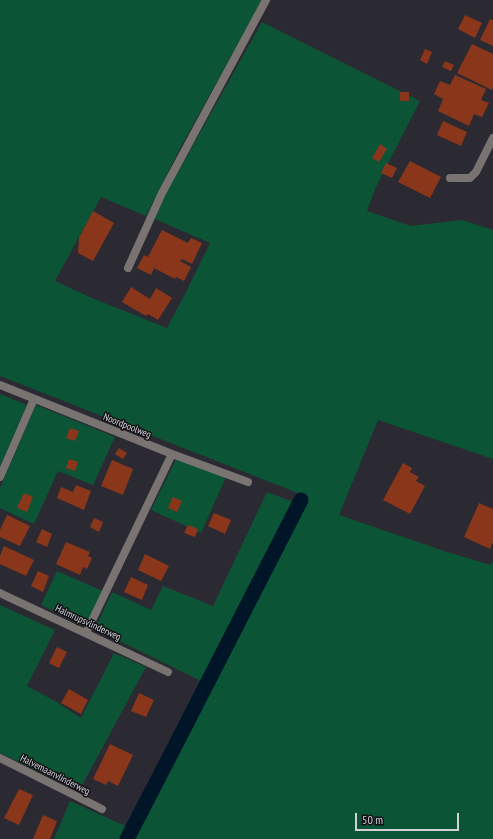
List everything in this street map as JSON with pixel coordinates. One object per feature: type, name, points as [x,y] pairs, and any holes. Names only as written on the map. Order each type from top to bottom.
[{"type":"street","points":[[128,268],[162,193],[266,0]]},
{"type":"street","points":[[450,178],[470,178],[476,172],[493,138]]},
{"type":"street","name":"Noordpoolweg","points":[[0,385],[172,454],[248,482]]},
{"type":"street","points":[[0,476],[34,399]]},
{"type":"street","points":[[86,633],[172,454]]},
{"type":"street","name":"Halmrupsvlinderweg","points":[[0,593],[168,672]]},
{"type":"street","name":"Halvemaanvlinderweg","points":[[0,758],[102,809]]},
{"type":"green space","points":[[0,0],[262,0],[178,152],[146,216],[101,197],[55,281],[92,298],[167,328],[210,243],[155,219],[167,192],[262,22],[420,101],[376,187],[367,211],[411,226],[462,220],[493,230],[493,459],[378,420],[339,515],[447,552],[491,565],[493,561],[493,839],[132,839],[308,497],[0,376]]},
{"type":"green space","points":[[0,394],[27,405],[0,466]]},
{"type":"green space","points":[[36,405],[115,437],[93,485],[58,471],[34,524],[0,508],[0,488]]},
{"type":"green space","points":[[177,457],[226,477],[201,533],[151,510]]},
{"type":"green space","points":[[267,492],[299,504],[207,684],[95,629],[112,592],[151,610],[163,586],[213,606]]},
{"type":"green space","points":[[57,571],[103,591],[87,623],[81,624],[41,605]]},
{"type":"green space","points":[[0,605],[55,630],[27,686],[55,701],[81,718],[114,653],[146,667],[79,791],[0,753]]},
{"type":"green space","points":[[70,801],[132,829],[127,839],[54,839]]},
{"type":"building","points":[[465,15],[482,23],[475,38],[458,29]]},
{"type":"building","points":[[490,19],[493,20],[493,46],[480,40]]},
{"type":"building","points":[[472,44],[493,54],[492,90],[457,73]]},
{"type":"building","points":[[425,49],[432,52],[427,64],[420,60]]},
{"type":"building","points":[[445,61],[454,65],[451,71],[442,67]]},
{"type":"building","points":[[455,75],[486,89],[481,100],[489,103],[482,117],[474,114],[469,126],[438,111],[443,99],[434,94],[440,81],[450,85]]},
{"type":"building","points":[[400,92],[409,92],[409,101],[400,101]]},
{"type":"building","points":[[443,121],[467,132],[461,146],[437,135]]},
{"type":"building","points":[[380,144],[387,149],[379,162],[372,158]]},
{"type":"building","points":[[410,161],[441,177],[430,198],[398,182]]},
{"type":"building","points":[[386,163],[397,168],[392,178],[381,173]]},
{"type":"building","points":[[93,211],[114,223],[93,261],[78,253],[79,238]]},
{"type":"building","points":[[162,230],[188,243],[191,238],[202,243],[192,264],[182,259],[180,261],[191,267],[184,281],[176,277],[175,279],[154,268],[151,275],[137,268],[144,255],[148,257]]},
{"type":"building","points":[[131,287],[150,299],[156,288],[172,298],[158,320],[148,314],[146,316],[122,302]]},
{"type":"building","points":[[70,428],[79,431],[75,441],[66,438]]},
{"type":"building","points":[[119,448],[127,453],[123,459],[115,454]]},
{"type":"building","points":[[69,459],[78,462],[75,471],[66,468]]},
{"type":"building","points":[[112,460],[133,469],[123,495],[101,486]]},
{"type":"building","points":[[403,463],[412,468],[410,472],[419,477],[416,481],[425,486],[410,514],[383,500]]},
{"type":"building","points":[[76,485],[91,491],[84,510],[57,498],[61,487],[73,492]]},
{"type":"building","points":[[24,493],[33,497],[27,512],[17,508]]},
{"type":"building","points":[[173,497],[182,501],[177,512],[168,508]]},
{"type":"building","points":[[479,503],[493,509],[493,544],[492,543],[490,549],[464,537]]},
{"type":"building","points":[[214,513],[231,520],[225,534],[208,526]]},
{"type":"building","points":[[7,515],[30,526],[20,546],[0,537],[0,530]]},
{"type":"building","points":[[94,518],[103,522],[99,532],[90,527]]},
{"type":"building","points":[[188,525],[198,529],[195,537],[184,533]]},
{"type":"building","points":[[42,529],[52,534],[47,547],[36,542]]},
{"type":"building","points":[[66,542],[90,552],[88,556],[92,558],[87,569],[83,567],[80,575],[56,564]]},
{"type":"building","points":[[4,546],[34,560],[26,576],[0,564],[0,556]]},
{"type":"building","points":[[145,554],[169,566],[161,581],[138,570]]},
{"type":"building","points":[[38,571],[49,576],[43,592],[31,586]]},
{"type":"building","points":[[131,577],[148,585],[142,600],[124,592]]},
{"type":"building","points":[[57,647],[67,652],[59,668],[49,663]]},
{"type":"building","points":[[69,689],[88,700],[81,714],[61,703]]},
{"type":"building","points":[[139,693],[154,700],[146,717],[131,711]]},
{"type":"building","points":[[110,744],[133,755],[118,786],[108,781],[106,785],[93,779]]},
{"type":"building","points":[[19,789],[33,795],[19,825],[4,818]]},
{"type":"building","points":[[43,815],[57,821],[50,839],[33,839]]},
{"type":"waterway","points":[[127,839],[301,500]]}]
